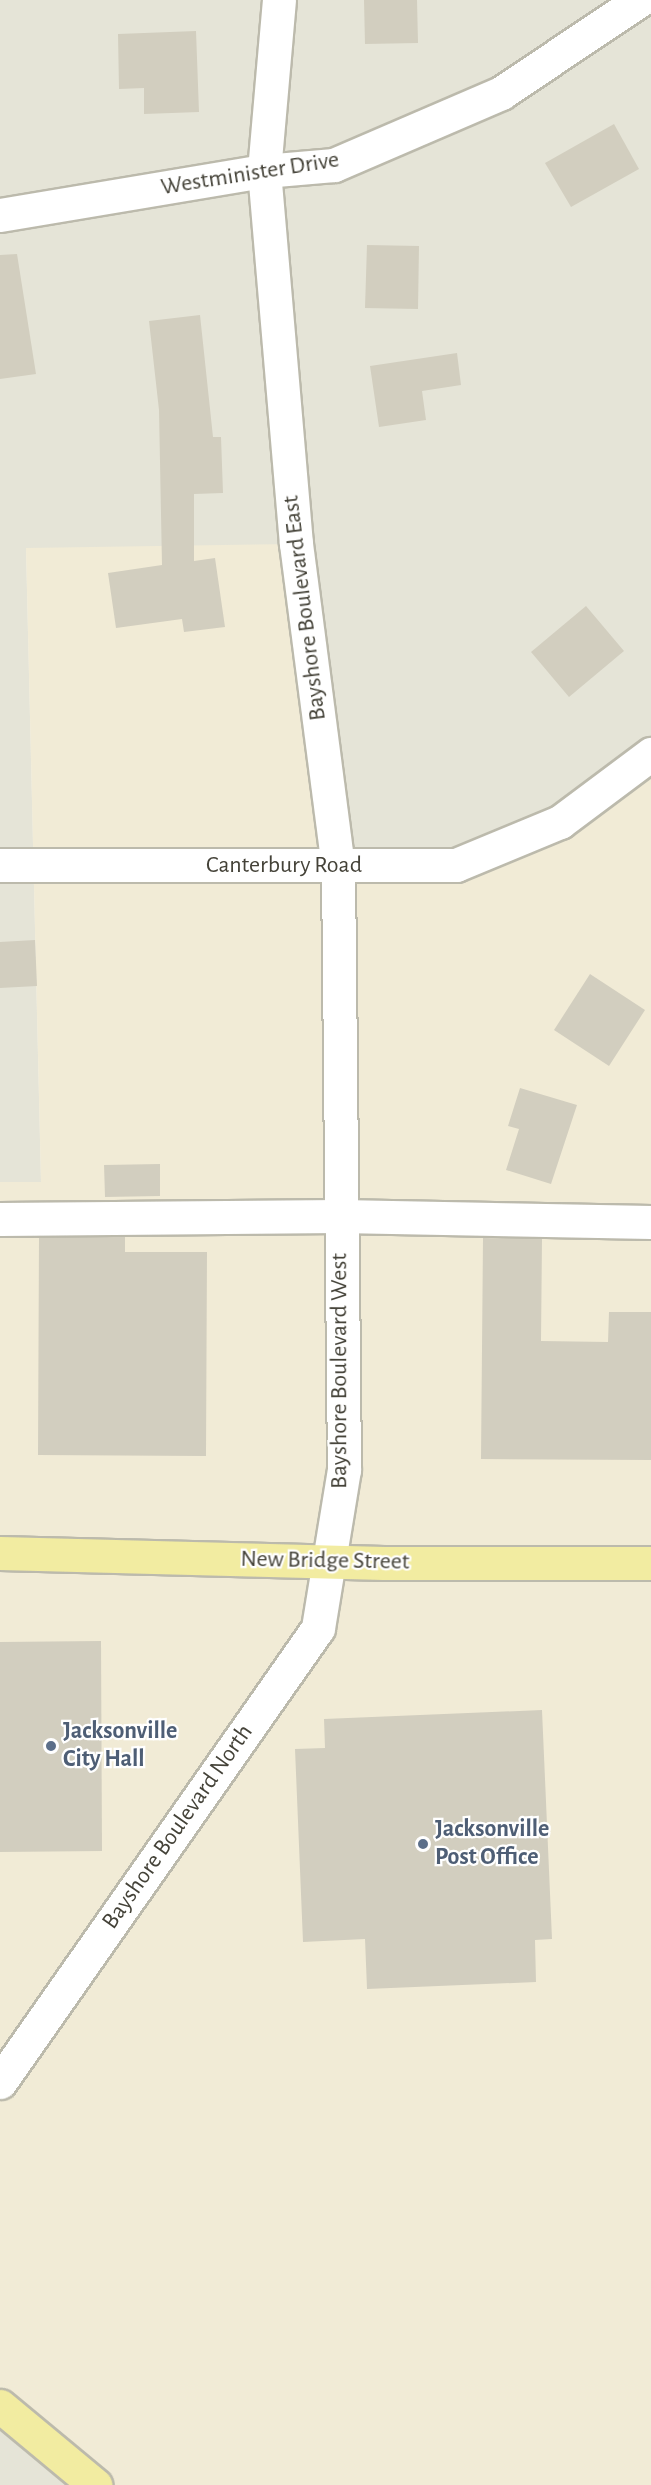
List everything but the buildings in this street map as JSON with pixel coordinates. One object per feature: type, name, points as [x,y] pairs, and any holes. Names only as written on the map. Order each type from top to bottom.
[{"type":"main road","name":"New Bridge Street","points":[[0,1553],[330,1562],[651,1563]]},
{"type":"main road","points":[[0,2406],[95,2485]]},
{"type":"street","name":"Bayshore Boulevard East","points":[[279,0],[264,171],[296,544],[338,867],[340,1216]]},
{"type":"street","name":"Westminister Drive","points":[[0,215],[264,171],[334,165],[501,93],[640,0]]},
{"type":"street","name":"Canterbury Road","points":[[0,865],[338,867],[456,865],[560,822],[651,754]]},
{"type":"street","points":[[0,1218],[340,1216],[651,1222]]},
{"type":"street","name":"Bayshore Boulevard West","points":[[330,1562],[344,1470],[340,1216]]},
{"type":"street","name":"Bayshore Boulevard North","points":[[0,2082],[318,1628],[330,1562]]},
{"type":"shaded area","points":[[0,0],[651,0],[651,754],[456,865],[338,867],[26,548],[41,1182],[0,1182]]},
{"type":"shaded area","points":[[296,544],[338,867],[456,865],[651,754],[651,2485],[95,2485],[0,2406],[0,1182],[41,1182],[26,548]]},
{"type":"shaded area","points":[[0,2406],[95,2485],[0,2485]]},
{"type":"place","name":"Jacksonville City Hall","points":[[51,1746]]},
{"type":"place","name":"Jacksonville Post Office","points":[[423,1844]]}]
